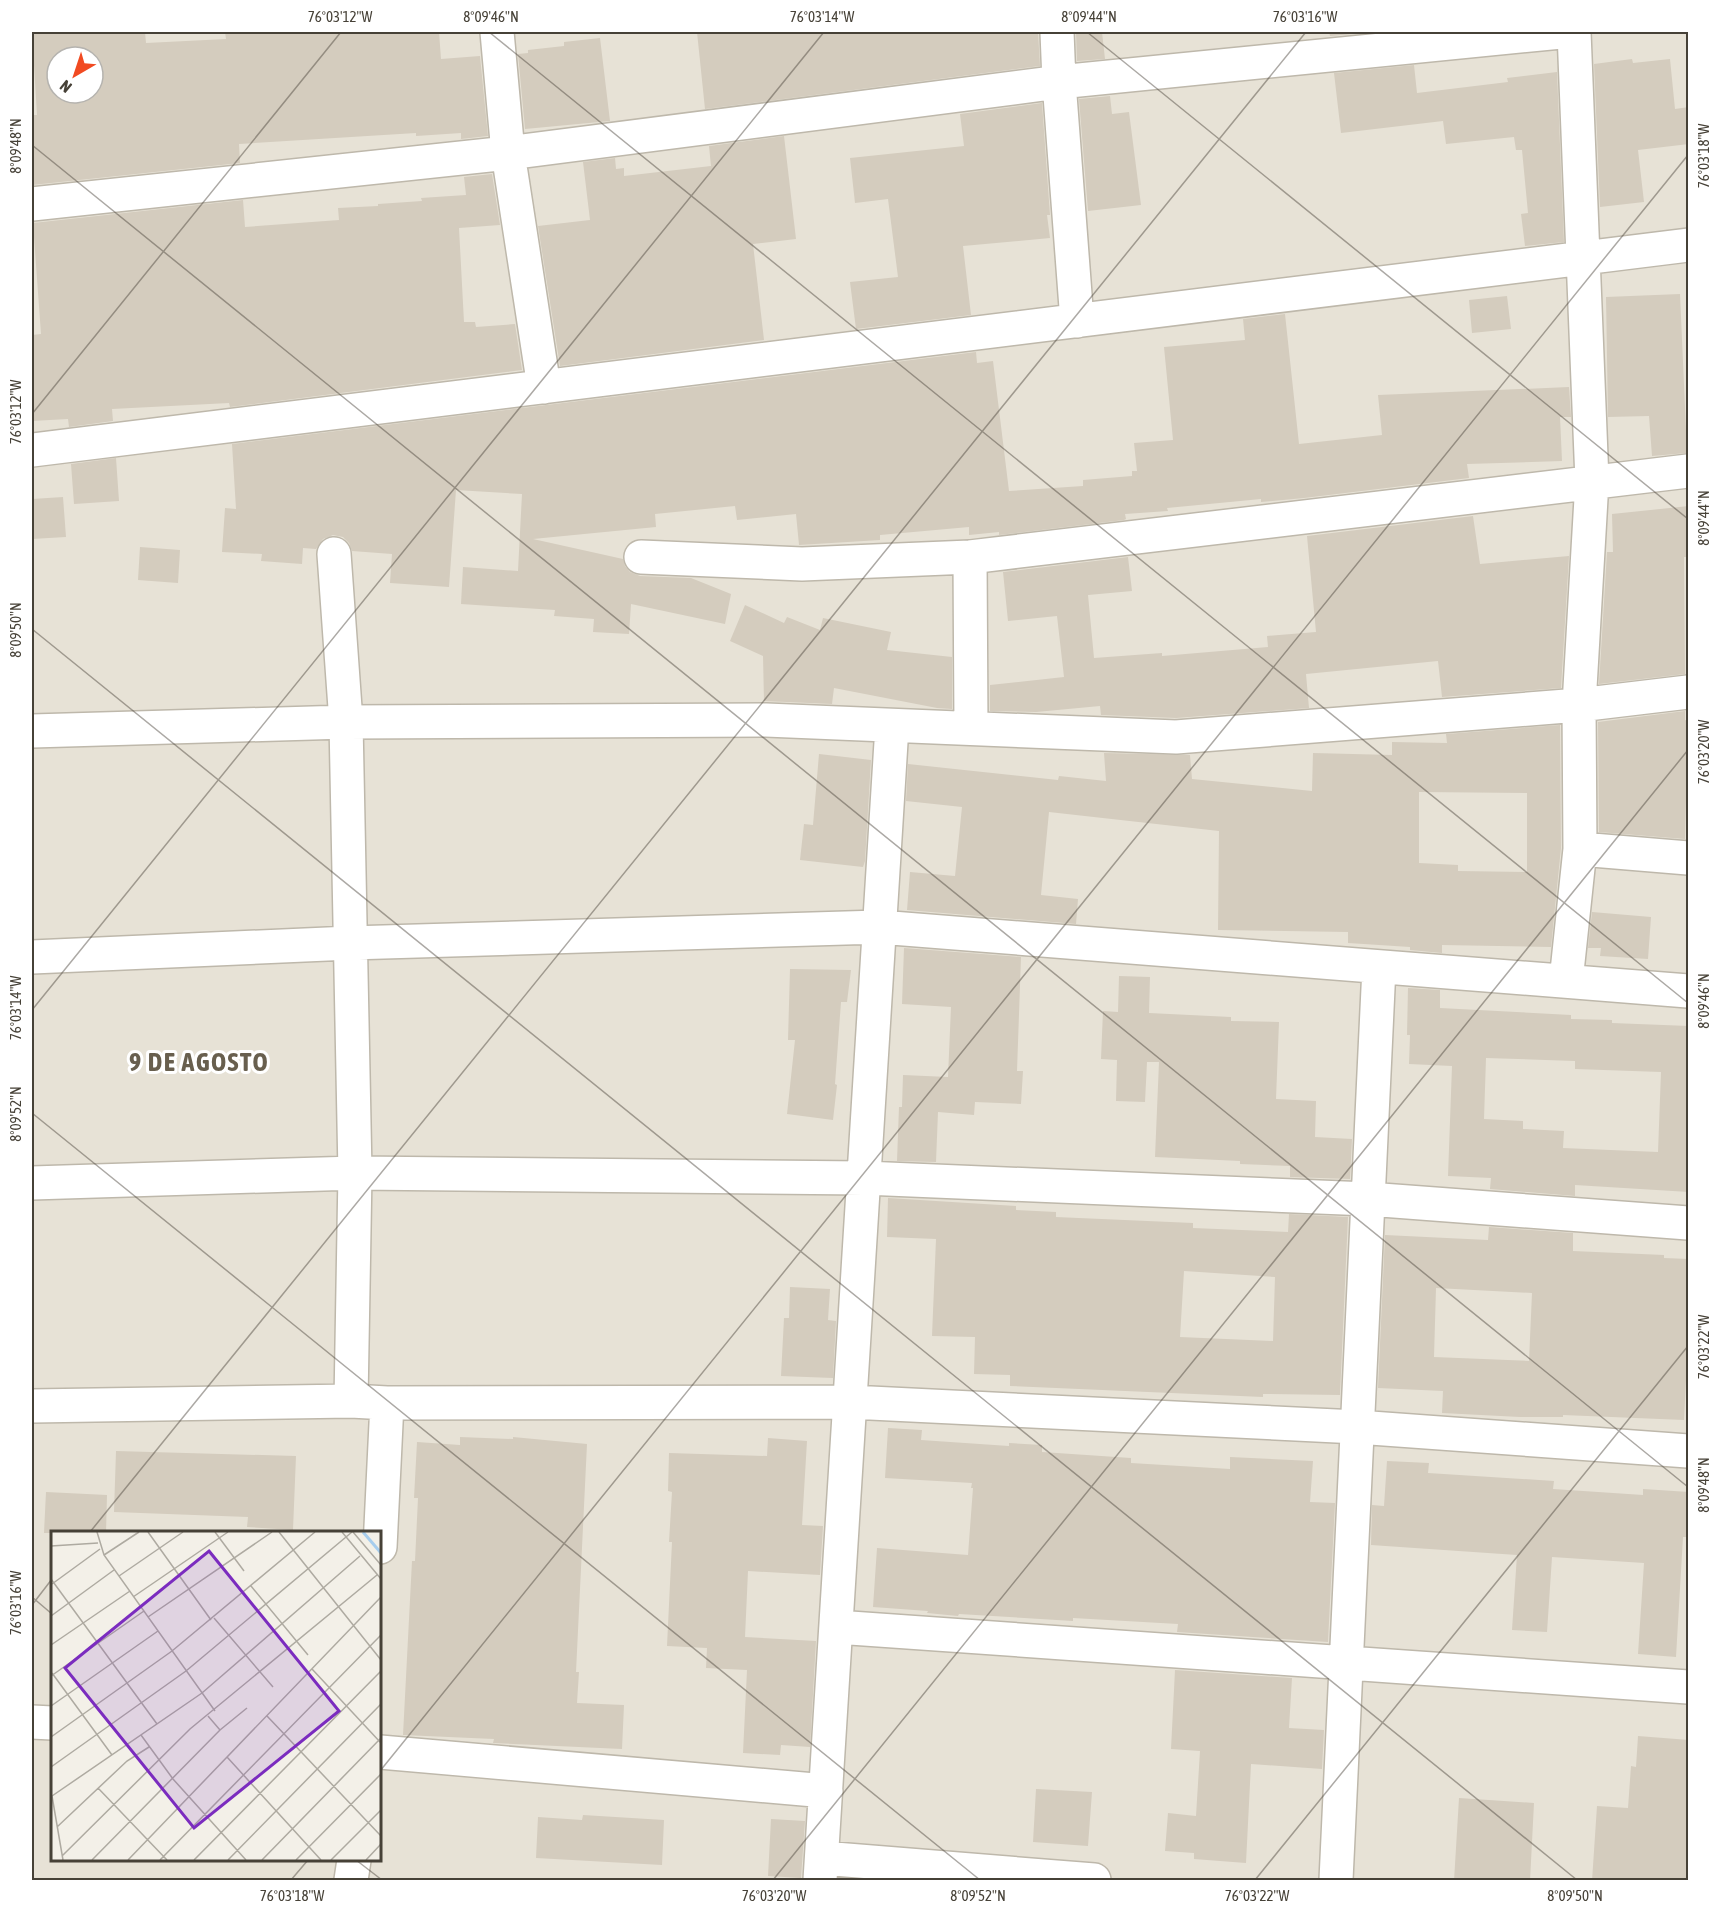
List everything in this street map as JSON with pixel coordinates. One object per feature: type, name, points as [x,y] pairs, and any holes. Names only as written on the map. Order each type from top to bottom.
[{"type":"street","points":[[497,32],[508,153],[544,387]]},
{"type":"street","points":[[1057,32],[1077,321]]},
{"type":"street","points":[[32,204],[508,153],[1059,82],[1561,32]]},
{"type":"street","points":[[1566,981],[1580,849],[1579,705],[1592,481],[1574,32]]},
{"type":"street","points":[[32,450],[1689,245]]},
{"type":"street","points":[[641,557],[802,564],[970,557],[1689,471]]},
{"type":"street","points":[[334,554],[346,722],[356,1173],[351,1401]]},
{"type":"street","points":[[970,557],[971,728]]},
{"type":"street","points":[[32,731],[346,722],[766,720],[1176,736],[1579,705],[1689,692]]},
{"type":"street","points":[[892,726],[821,1869],[1094,1881]]},
{"type":"street","points":[[1580,849],[1689,858]]},
{"type":"street","points":[[32,957],[879,927],[1689,991]]},
{"type":"street","points":[[1336,1881],[1379,967]]},
{"type":"street","points":[[32,1183],[356,1173],[864,1178],[1368,1199],[1689,1223]]},
{"type":"street","points":[[32,1406],[351,1401],[387,1403],[850,1402],[1357,1427],[1689,1451]]},
{"type":"street","points":[[381,1531],[387,1403]]},
{"type":"street","points":[[836,1627],[1689,1687]]},
{"type":"street","points":[[32,1722],[51,1723]]},
{"type":"street","points":[[381,1752],[826,1791]]},
{"type":"street","points":[[351,1881],[354,1861]]},
{"type":"shaded area","points":[[32,32],[1688,32],[1688,1880],[32,1880]]},
{"type":"building","points":[[32,32],[145,32],[146,43],[226,39],[225,32],[439,32],[441,59],[480,56],[488,136],[461,139],[461,133],[416,136],[416,133],[239,144],[240,163],[32,185],[32,115],[37,115]]},
{"type":"building","points":[[697,32],[1038,32],[1040,66],[705,109]]},
{"type":"building","points":[[1076,32],[1102,32],[1105,59],[1077,61]]},
{"type":"building","points":[[1329,32],[1377,32],[1330,36]]},
{"type":"building","points":[[600,38],[610,121],[525,129],[518,54],[528,53],[528,50],[564,46],[564,42]]},
{"type":"building","points":[[1632,59],[1633,63],[1670,59],[1675,109],[1689,107],[1689,144],[1638,150],[1644,202],[1600,207],[1594,64]]},
{"type":"building","points":[[1414,65],[1417,93],[1508,82],[1507,78],[1557,72],[1564,242],[1525,246],[1521,214],[1528,213],[1522,150],[1516,150],[1514,137],[1446,144],[1443,121],[1341,133],[1334,73]]},
{"type":"building","points":[[1110,96],[1112,114],[1129,112],[1141,205],[1088,211],[1079,99]]},
{"type":"building","points":[[1042,103],[1050,238],[963,246],[971,315],[856,329],[850,282],[898,277],[888,199],[855,203],[850,158],[964,146],[960,114]]},
{"type":"building","points":[[784,136],[796,239],[753,244],[764,340],[560,366],[538,226],[590,220],[583,162],[615,158],[616,169],[624,168],[624,176],[711,166],[709,146]]},
{"type":"building","points":[[492,174],[500,225],[459,228],[464,322],[475,322],[476,327],[515,324],[522,370],[230,407],[229,403],[112,409],[113,421],[69,427],[68,419],[32,421],[32,335],[41,334],[33,223],[243,200],[245,227],[339,220],[338,208],[378,206],[378,204],[422,201],[421,198],[466,195],[464,177]]},
{"type":"building","points":[[1680,294],[1687,453],[1652,456],[1649,416],[1608,417],[1606,297]]},
{"type":"building","points":[[1507,296],[1511,329],[1472,333],[1469,300]]},
{"type":"building","points":[[1285,314],[1299,444],[1382,435],[1378,395],[1569,387],[1571,417],[1560,417],[1562,461],[1467,464],[1469,478],[1304,498],[1261,502],[1261,499],[1167,508],[1168,511],[1125,514],[1126,519],[1124,520],[999,535],[999,532],[969,535],[969,527],[880,535],[880,540],[799,545],[796,514],[737,520],[735,506],[655,514],[656,527],[533,539],[623,559],[630,572],[640,576],[691,578],[731,594],[725,624],[631,604],[629,634],[593,632],[594,619],[554,616],[555,610],[461,604],[463,567],[518,571],[522,494],[456,490],[449,587],[390,583],[392,554],[352,551],[349,543],[343,537],[333,535],[323,539],[316,549],[303,548],[302,564],[261,561],[262,554],[222,552],[225,508],[236,509],[232,444],[976,352],[977,363],[993,361],[1009,491],[1083,486],[1083,480],[1132,476],[1132,471],[1137,471],[1134,443],[1173,440],[1164,347],[1245,340],[1243,319]]},
{"type":"building","points":[[116,458],[119,501],[74,504],[71,464]]},
{"type":"building","points":[[63,497],[66,537],[32,539],[32,499]]},
{"type":"building","points":[[1689,506],[1689,557],[1684,557],[1685,674],[1599,684],[1607,552],[1613,552],[1612,514]]},
{"type":"building","points":[[1473,516],[1480,564],[1569,556],[1561,688],[1442,697],[1438,661],[1306,674],[1309,708],[1176,718],[1101,715],[1100,706],[1036,712],[990,711],[990,685],[1064,677],[1057,616],[1008,621],[1003,572],[1128,557],[1132,591],[1088,595],[1094,658],[1162,653],[1162,656],[1268,647],[1267,636],[1316,632],[1307,536]]},
{"type":"building","points":[[140,547],[180,550],[178,583],[138,580]]},
{"type":"building","points":[[745,605],[784,623],[787,617],[820,630],[823,618],[891,632],[887,650],[952,657],[952,709],[834,688],[832,704],[764,701],[763,656],[730,641]]},
{"type":"building","points":[[1685,711],[1685,720],[1688,721],[1685,839],[1599,832],[1598,722]]},
{"type":"building","points":[[1560,725],[1561,848],[1551,947],[1442,945],[1442,953],[1410,950],[1410,947],[1348,943],[1348,932],[1218,930],[1219,831],[1049,812],[1041,895],[1078,899],[1076,924],[907,910],[910,872],[955,876],[962,807],[906,801],[908,764],[1058,780],[1059,776],[1106,781],[1104,753],[1190,755],[1192,779],[1312,791],[1313,753],[1392,755],[1392,742],[1447,743],[1446,734]],"holes":[[[1419,792],[1527,793],[1527,872],[1458,871],[1458,865],[1419,863]]]},
{"type":"building","points":[[819,754],[871,760],[863,867],[800,860],[804,824],[813,825]]},
{"type":"building","points":[[1592,912],[1651,917],[1648,959],[1600,956],[1601,948],[1588,948]]},
{"type":"building","points":[[904,948],[1021,957],[1017,1071],[1023,1071],[1021,1104],[975,1102],[974,1115],[938,1112],[936,1162],[897,1161],[903,1075],[948,1077],[951,1007],[902,1004]]},
{"type":"building","points":[[790,969],[851,970],[847,1002],[841,1002],[833,1120],[787,1114],[795,1040],[788,1040]]},
{"type":"building","points":[[1119,976],[1150,977],[1149,1013],[1231,1017],[1231,1021],[1279,1022],[1276,1099],[1316,1101],[1315,1137],[1352,1139],[1350,1179],[1290,1177],[1290,1166],[1155,1157],[1159,1062],[1147,1062],[1145,1102],[1116,1101],[1117,1060],[1101,1059],[1103,1011],[1118,1012]]},
{"type":"building","points":[[1408,988],[1440,990],[1440,1008],[1571,1015],[1571,1019],[1612,1020],[1612,1023],[1689,1026],[1689,1192],[1575,1185],[1575,1196],[1490,1189],[1491,1178],[1448,1176],[1452,1066],[1409,1064],[1410,1035],[1407,1035]],"holes":[[[1486,1058],[1575,1061],[1575,1069],[1661,1072],[1658,1152],[1563,1148],[1564,1131],[1523,1129],[1523,1121],[1484,1119]]]},
{"type":"building","points":[[888,1198],[1016,1206],[1016,1210],[1056,1212],[1056,1217],[1193,1223],[1193,1228],[1288,1232],[1289,1214],[1348,1217],[1340,1395],[1263,1394],[1263,1397],[1010,1386],[1010,1375],[974,1374],[975,1337],[932,1336],[936,1239],[887,1237]],"holes":[[[1184,1271],[1275,1277],[1273,1341],[1180,1337]]]},
{"type":"building","points":[[1489,1227],[1573,1233],[1573,1251],[1664,1255],[1664,1258],[1689,1259],[1689,1321],[1684,1420],[1442,1413],[1443,1391],[1378,1388],[1385,1235],[1488,1240]],"holes":[[[1436,1288],[1532,1293],[1529,1361],[1434,1357]]]},
{"type":"building","points":[[790,1287],[830,1289],[828,1320],[836,1321],[833,1378],[781,1376],[784,1318],[789,1318]]},
{"type":"building","points":[[888,1428],[922,1430],[921,1440],[1009,1446],[1009,1443],[1042,1445],[1042,1452],[1131,1458],[1131,1463],[1230,1469],[1230,1457],[1313,1461],[1310,1502],[1335,1503],[1328,1642],[1177,1632],[1178,1624],[1073,1618],[1073,1621],[959,1614],[958,1616],[927,1613],[928,1611],[873,1607],[877,1548],[968,1555],[972,1483],[885,1478]]},
{"type":"building","points":[[460,1437],[513,1439],[513,1437],[587,1444],[576,1672],[579,1672],[577,1703],[624,1705],[622,1749],[493,1743],[494,1739],[403,1735],[412,1561],[415,1561],[418,1498],[414,1498],[417,1442],[460,1445]]},
{"type":"building","points":[[768,1438],[807,1441],[802,1525],[823,1526],[820,1575],[748,1571],[745,1637],[816,1641],[810,1747],[781,1745],[780,1755],[743,1753],[747,1670],[706,1668],[707,1648],[667,1646],[672,1542],[669,1542],[672,1492],[668,1491],[669,1453],[767,1456]]},
{"type":"building","points":[[116,1451],[296,1456],[293,1530],[247,1527],[248,1517],[114,1512]]},
{"type":"building","points":[[1387,1461],[1429,1463],[1428,1473],[1554,1481],[1553,1489],[1643,1495],[1643,1489],[1689,1492],[1689,1537],[1683,1537],[1676,1657],[1638,1654],[1644,1563],[1552,1557],[1547,1632],[1512,1630],[1517,1555],[1371,1545],[1372,1505],[1384,1506]]},
{"type":"building","points":[[46,1492],[107,1495],[106,1531],[44,1533]]},
{"type":"building","points":[[1175,1670],[1292,1678],[1289,1728],[1324,1730],[1322,1769],[1251,1764],[1246,1863],[1194,1859],[1194,1853],[1165,1851],[1168,1813],[1196,1816],[1200,1751],[1171,1749]]},
{"type":"building","points":[[1638,1736],[1689,1740],[1689,1881],[1592,1881],[1597,1806],[1628,1808],[1631,1766],[1636,1767]]},
{"type":"building","points":[[1036,1789],[1092,1792],[1088,1846],[1033,1842]]},
{"type":"building","points":[[1459,1798],[1534,1803],[1530,1881],[1454,1881]]},
{"type":"building","points":[[583,1815],[664,1820],[662,1865],[536,1858],[538,1817],[582,1820]]},
{"type":"building","points":[[771,1819],[805,1821],[801,1878],[768,1876]]},
{"type":"district","name":"9 DE AGOSTO","points":[[199,1062]]}]
